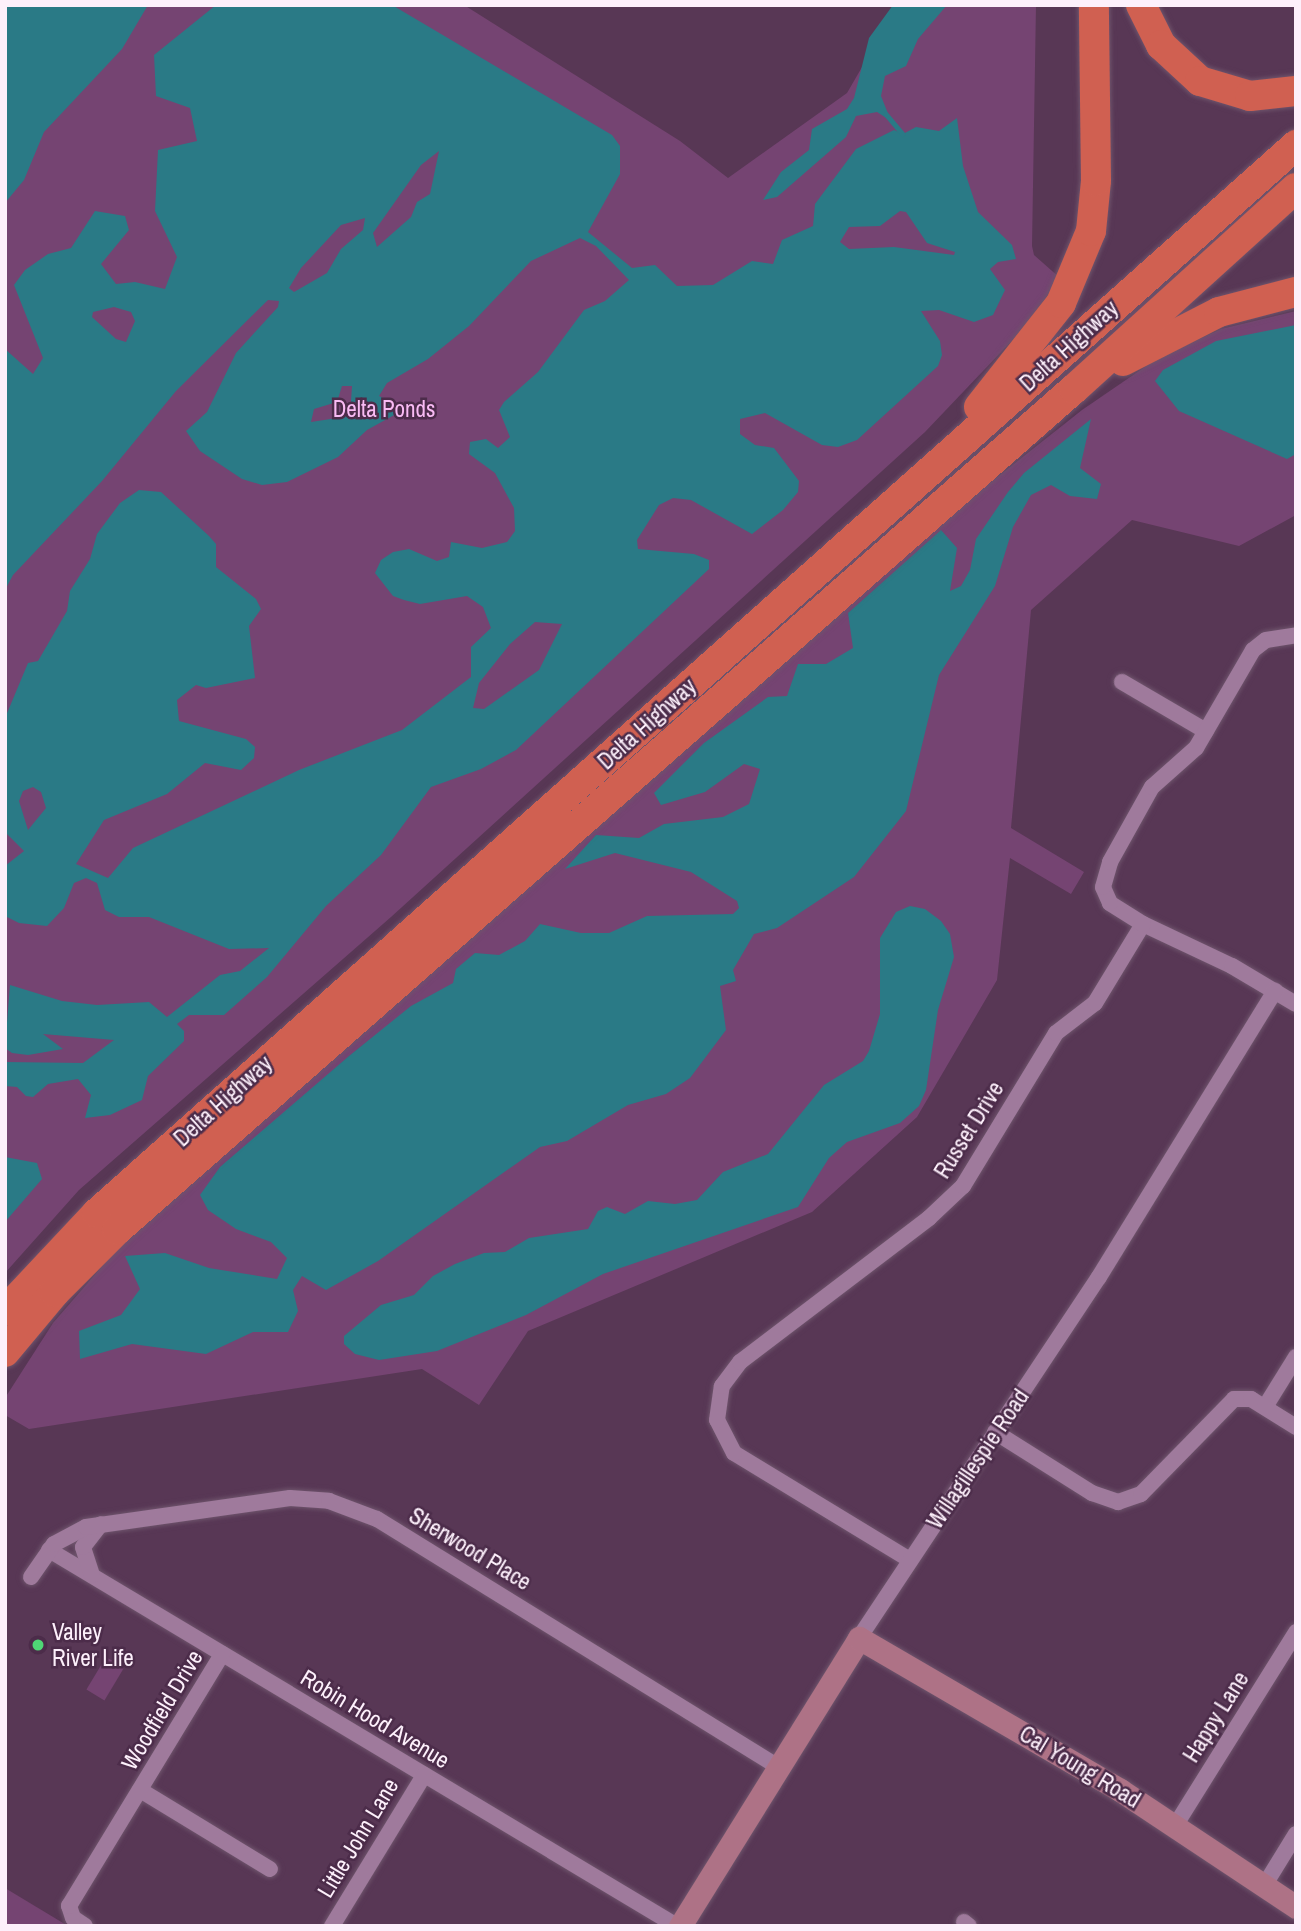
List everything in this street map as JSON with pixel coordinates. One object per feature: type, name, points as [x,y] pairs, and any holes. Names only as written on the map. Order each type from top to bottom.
[{"type":"highway","points":[[912,489],[1061,303],[1084,257],[1096,181],[1094,5]]},
{"type":"highway","points":[[1141,5],[1161,45],[1200,80],[1250,96],[1296,91]]},
{"type":"highway","name":"Delta Highway","points":[[5,1311],[97,1213],[1296,145]]},
{"type":"highway","name":"Delta Highway","points":[[5,1352],[55,1292],[117,1230],[1074,389],[1296,188]]},
{"type":"highway","points":[[1074,389],[1193,323],[1296,292]]},
{"type":"main road","name":"Willagillespie Road","points":[[679,1926],[859,1638]]},
{"type":"main road","name":"Cal Young Road","points":[[859,1638],[1069,1759],[1175,1826],[1296,1908]]},
{"type":"street","points":[[1296,635],[1266,640],[1253,650],[1191,754],[1152,787],[1106,871],[1106,898],[1143,924],[1296,1004]]},
{"type":"street","points":[[1122,682],[1206,731]]},
{"type":"street","name":"Russet Drive","points":[[910,1560],[734,1453],[717,1420],[719,1395],[740,1362],[955,1196],[1056,1033],[1095,1003],[1143,924]]},
{"type":"street","name":"Willagillespie Road","points":[[859,1638],[1099,1277],[1275,991]]},
{"type":"street","points":[[1265,1407],[1296,1356]]},
{"type":"street","points":[[995,1432],[1092,1493],[1127,1501],[1147,1489],[1234,1399],[1246,1397],[1296,1427]]},
{"type":"street","name":"Sherwood Place","points":[[31,1577],[49,1550],[69,1534],[101,1524],[300,1497],[352,1508],[563,1631],[778,1767]]},
{"type":"street","points":[[92,1575],[83,1547],[101,1524]]},
{"type":"street","name":"Robin Hood Avenue","points":[[49,1550],[679,1926]]},
{"type":"street","name":"Happy Lane","points":[[1175,1826],[1296,1632]]},
{"type":"street","name":"Woodfield Drive","points":[[85,1926],[68,1910],[222,1654]]},
{"type":"street","name":"Little John Lane","points":[[332,1926],[424,1774]]},
{"type":"street","name":"Woodfield Drive","points":[[140,1790],[270,1869]]},
{"type":"street","points":[[1264,1886],[1296,1834]]},
{"type":"green space","name":"Delta Ponds","points":[[5,5],[464,5],[680,141],[728,178],[847,93],[898,5],[1036,5],[1032,246],[1034,255],[1060,278],[1023,329],[925,432],[391,917],[79,1190],[5,1273]]},
{"type":"green space","points":[[1296,311],[1296,515],[1239,546],[1132,520],[1031,610],[1011,828],[1084,872],[1071,894],[1010,858],[997,980],[917,1117],[812,1212],[528,1331],[479,1405],[422,1369],[29,1429],[5,1415],[5,1398],[53,1323],[125,1240],[943,520],[1082,410],[1158,358],[1221,329]]},
{"type":"green space","points":[[106,1657],[124,1668],[104,1700],[86,1690]]},
{"type":"green space","points":[[5,1888],[68,1926],[5,1926]]},
{"type":"shaded area","points":[[5,5],[148,5],[122,49],[44,132],[24,180],[5,203]]},
{"type":"shaded area","points":[[216,5],[392,5],[612,135],[620,146],[620,174],[588,232],[632,268],[655,265],[677,286],[713,285],[752,261],[773,264],[782,240],[813,226],[815,204],[856,149],[894,130],[903,134],[916,127],[939,131],[957,118],[963,166],[978,212],[1012,245],[1016,259],[998,262],[990,269],[1005,290],[993,315],[974,322],[939,310],[921,311],[940,341],[942,355],[938,366],[857,440],[838,447],[822,445],[765,413],[740,419],[740,434],[755,445],[774,448],[799,481],[798,492],[783,510],[752,534],[691,500],[673,498],[659,505],[637,540],[638,549],[694,554],[709,560],[709,569],[516,750],[481,769],[431,787],[381,855],[326,906],[267,977],[224,1015],[189,1015],[177,1024],[184,1031],[184,1041],[148,1076],[142,1100],[110,1115],[85,1118],[91,1095],[78,1079],[48,1084],[33,1097],[26,1096],[17,1087],[5,1086],[5,1062],[83,1063],[114,1040],[43,1034],[63,1049],[28,1055],[12,1053],[5,1048],[10,985],[62,1001],[97,1005],[149,1002],[167,1017],[220,975],[240,971],[269,948],[229,949],[149,917],[119,917],[105,910],[97,883],[86,878],[74,883],[64,908],[47,926],[19,923],[5,916],[5,866],[24,851],[5,832],[5,718],[28,663],[38,661],[67,611],[70,591],[90,559],[97,534],[120,503],[139,490],[161,492],[216,544],[216,567],[256,599],[261,609],[249,626],[255,678],[206,688],[196,685],[177,700],[179,721],[246,739],[255,747],[254,758],[241,770],[205,763],[167,794],[104,820],[76,864],[108,878],[133,848],[299,770],[402,730],[471,677],[471,647],[491,628],[483,607],[467,596],[420,604],[404,600],[393,596],[375,573],[381,560],[393,552],[409,549],[437,561],[449,557],[451,542],[482,548],[507,542],[515,531],[514,508],[495,473],[469,454],[470,442],[486,439],[498,448],[510,437],[499,410],[504,402],[538,372],[584,310],[605,301],[629,280],[596,246],[580,238],[531,261],[469,326],[428,359],[387,383],[379,396],[395,404],[396,414],[367,430],[338,457],[287,482],[262,485],[242,479],[200,451],[186,431],[207,412],[236,353],[278,307],[279,301],[268,300],[176,391],[102,481],[13,575],[5,590],[5,349],[33,374],[43,358],[14,285],[25,270],[48,254],[71,248],[95,211],[125,216],[129,230],[101,264],[116,284],[135,282],[165,289],[177,257],[155,211],[158,150],[197,141],[190,108],[156,96],[154,55]],"holes":[[[439,151],[430,194],[417,202],[411,217],[377,247],[373,233],[421,165]],[[900,211],[906,212],[927,243],[955,252],[954,255],[894,247],[849,249],[840,242],[849,227],[880,226]],[[365,218],[363,230],[341,249],[327,273],[294,292],[289,288],[301,268],[341,225]],[[114,307],[131,312],[135,321],[126,342],[116,339],[92,317],[93,312]],[[342,386],[352,386],[350,416],[311,422],[314,409],[337,402]],[[535,622],[562,624],[539,670],[484,709],[473,708],[479,683],[510,644]],[[33,787],[41,792],[46,808],[28,830],[19,801],[23,791]]]},
{"type":"shaded area","points":[[893,5],[947,5],[918,39],[906,66],[885,76],[881,96],[891,121],[877,112],[856,116],[846,137],[777,197],[763,200],[781,172],[809,150],[812,129],[847,109],[854,98],[869,38]]},
{"type":"shaded area","points":[[1296,325],[1296,454],[1287,459],[1179,411],[1155,381],[1163,370],[1216,341]]},
{"type":"shaded area","points":[[1091,419],[1080,468],[1101,484],[1097,499],[1070,496],[1051,485],[1031,495],[1013,527],[995,586],[939,675],[906,811],[854,877],[777,928],[754,934],[733,970],[736,981],[720,986],[726,1030],[690,1078],[666,1094],[628,1105],[567,1141],[540,1147],[378,1261],[326,1290],[302,1276],[293,1290],[298,1311],[288,1332],[253,1332],[206,1354],[132,1344],[80,1359],[79,1331],[121,1315],[140,1289],[125,1256],[165,1253],[209,1268],[277,1279],[287,1258],[271,1242],[236,1229],[208,1210],[200,1195],[220,1167],[349,1056],[411,1006],[453,983],[456,969],[475,953],[499,955],[525,941],[540,924],[581,933],[609,933],[647,916],[733,914],[739,908],[737,901],[691,872],[615,853],[565,869],[596,835],[639,838],[664,824],[723,817],[749,804],[760,769],[744,764],[705,792],[661,805],[654,793],[704,743],[768,697],[787,696],[798,664],[826,664],[853,648],[848,613],[941,530],[957,548],[950,591],[961,586],[970,570],[976,539],[1008,492],[1024,473]]},
{"type":"shaded area","points":[[910,906],[925,909],[941,921],[950,934],[954,957],[938,1010],[926,1090],[919,1106],[900,1123],[847,1142],[829,1158],[798,1207],[603,1274],[526,1315],[437,1351],[379,1360],[355,1354],[344,1344],[344,1336],[381,1305],[414,1295],[433,1276],[455,1264],[484,1253],[505,1252],[529,1238],[588,1229],[598,1211],[607,1207],[625,1214],[648,1201],[675,1204],[697,1200],[723,1172],[768,1154],[824,1085],[863,1061],[869,1051],[880,1014],[880,938],[896,912]]},
{"type":"shaded area","points":[[5,1157],[37,1163],[42,1179],[5,1222]]},
{"type":"waterway","points":[[886,114],[903,134]]},
{"type":"place","name":"Valley River Life","points":[[38,1645]]}]
